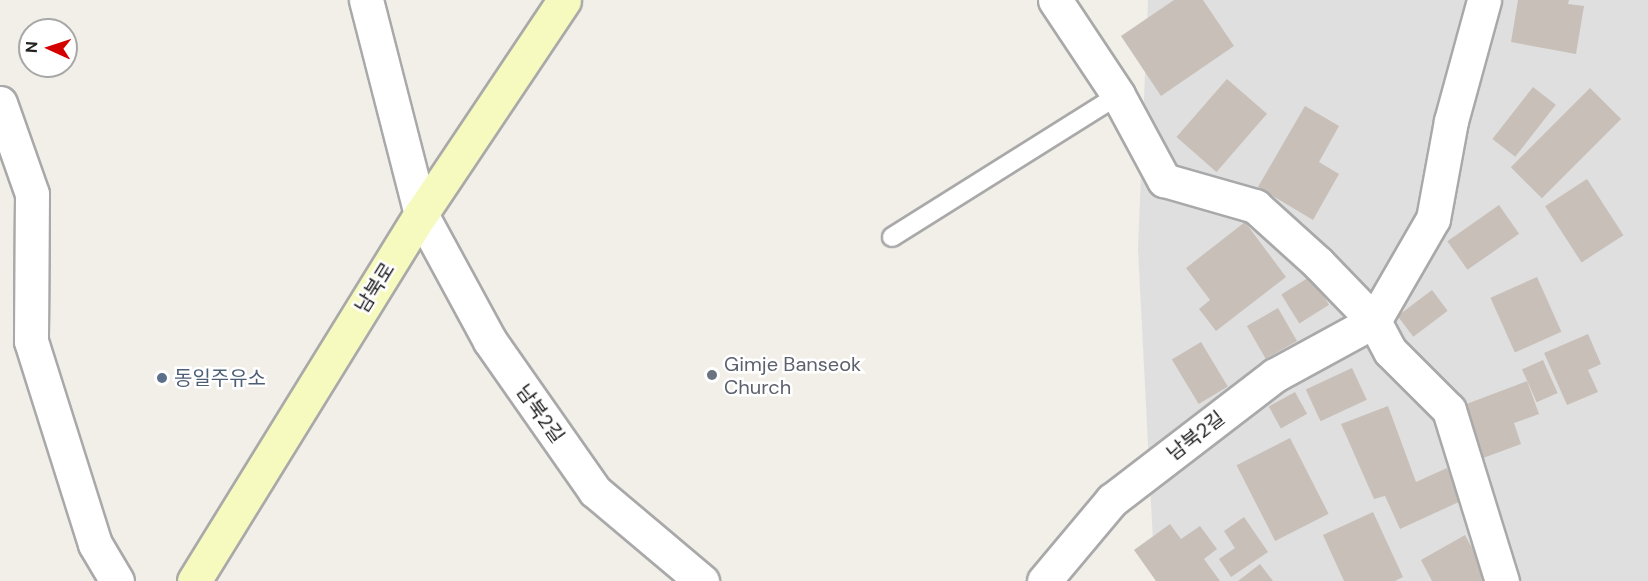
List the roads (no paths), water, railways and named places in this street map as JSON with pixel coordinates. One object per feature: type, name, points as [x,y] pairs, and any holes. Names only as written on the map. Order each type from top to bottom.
[{"type":"main road","name":"남북로","points":[[194,581],[421,214],[564,0]]},
{"type":"street","name":"남북2길","points":[[366,0],[421,214],[499,357],[595,491],[702,581]]},
{"type":"street","points":[[1054,0],[1118,95],[1164,180],[1255,206],[1318,263],[1374,321],[1390,351],[1449,410],[1502,581]]},
{"type":"street","points":[[1374,321],[1433,219],[1451,121],[1484,0]]},
{"type":"street","points":[[0,103],[33,194],[31,341],[95,544],[117,581]]},
{"type":"street","name":"남북2길","points":[[1044,581],[1112,500],[1275,375],[1374,321]]},
{"type":"lane","points":[[892,237],[1118,95]]},
{"type":"place","name":"Gimje Banseok Church","points":[[712,375]]},
{"type":"place","name":"동일주유소","points":[[162,378]]}]
